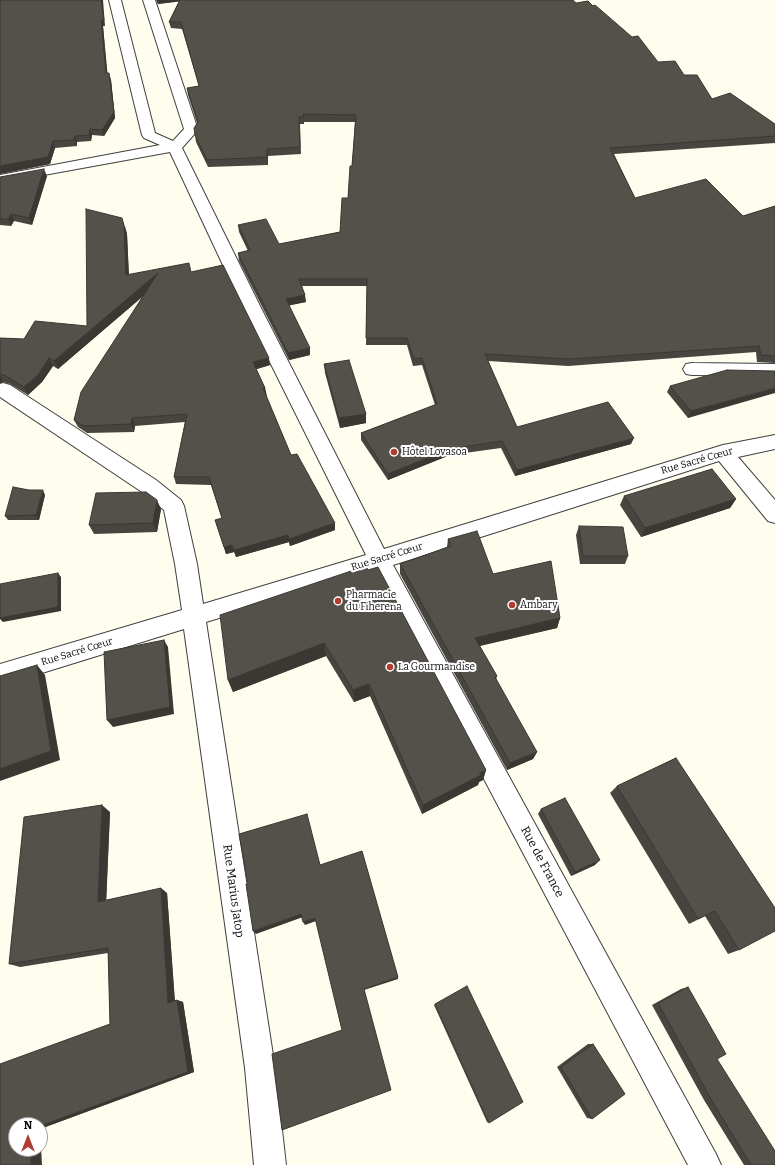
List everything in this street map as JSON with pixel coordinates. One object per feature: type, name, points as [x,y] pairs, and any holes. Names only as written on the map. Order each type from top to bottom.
[{"type":"street","points":[[115,0],[149,135],[175,147]]},
{"type":"street","points":[[0,179],[175,147],[191,130],[149,0]]},
{"type":"street","name":"Rue de France","points":[[175,147],[253,310],[379,560],[705,1165]]},
{"type":"street","points":[[692,369],[775,370]]},
{"type":"street","name":"Rue Marius Jatop","points":[[3,390],[149,486],[174,506],[186,564],[192,617],[260,1068],[270,1165]]},
{"type":"street","name":"Rue Sacré Cœur","points":[[0,675],[379,560],[724,452],[775,442]]},
{"type":"street","points":[[724,452],[775,516]]},
{"type":"building","points":[[0,0],[101,0],[104,20],[101,20],[106,73],[109,73],[114,112],[102,130],[90,129],[89,135],[75,136],[74,140],[53,141],[48,157],[0,166]]},
{"type":"building","points":[[180,0],[573,0],[576,3],[588,1],[593,6],[595,5],[632,37],[638,36],[658,62],[675,61],[684,75],[697,75],[712,99],[730,93],[775,124],[775,136],[610,148],[635,198],[706,179],[743,216],[775,206],[775,356],[761,355],[759,346],[570,359],[485,354],[517,427],[608,402],[634,438],[517,470],[502,441],[450,449],[388,474],[361,433],[437,404],[422,358],[414,359],[407,338],[366,338],[367,279],[299,279],[305,295],[286,299],[310,348],[288,353],[238,253],[250,250],[238,225],[266,219],[279,244],[340,232],[342,198],[348,198],[356,115],[303,114],[304,117],[299,117],[300,147],[267,149],[267,157],[207,160],[195,135],[194,128],[198,122],[187,88],[199,86],[181,22],[169,22]]},
{"type":"building","points":[[44,169],[29,218],[11,214],[8,219],[0,219],[0,177]]},
{"type":"building","points":[[86,209],[122,218],[124,226],[126,275],[189,263],[191,272],[223,265],[269,358],[253,362],[265,388],[263,388],[291,455],[297,454],[335,523],[289,539],[288,535],[234,550],[232,545],[224,547],[215,520],[222,518],[209,477],[174,477],[187,414],[132,418],[131,424],[84,426],[74,420],[81,392],[158,273],[54,361],[49,358],[38,375],[24,387],[0,374],[0,338],[24,339],[35,321],[87,326]]},
{"type":"building","points":[[349,360],[366,414],[339,418],[324,364]]},
{"type":"building","points":[[727,370],[775,371],[775,388],[691,411],[670,386]]},
{"type":"building","points":[[712,469],[736,499],[645,528],[624,496]]},
{"type":"building","points":[[13,487],[29,490],[43,490],[36,515],[5,516]]},
{"type":"building","points":[[146,492],[157,500],[153,523],[89,525],[96,493]]},
{"type":"building","points":[[579,526],[623,527],[628,556],[583,556]]},
{"type":"building","points":[[477,531],[493,574],[551,561],[560,618],[475,638],[537,752],[510,763],[400,564],[451,546],[448,539]]},
{"type":"building","points":[[366,566],[368,570],[378,567],[486,770],[480,773],[481,775],[423,805],[369,684],[353,690],[324,643],[228,680],[220,615]]},
{"type":"building","points":[[58,573],[58,607],[0,618],[0,584]]},
{"type":"building","points":[[164,640],[170,707],[107,720],[104,652]]},
{"type":"building","points":[[37,665],[51,751],[0,769],[0,676]]},
{"type":"building","points":[[676,758],[775,908],[775,931],[739,950],[715,911],[698,919],[617,786]]},
{"type":"building","points":[[565,798],[600,860],[575,872],[541,809]]},
{"type":"building","points":[[102,805],[98,902],[161,888],[168,1003],[177,1000],[188,1072],[48,1123],[48,1117],[8,1117],[8,1157],[30,1157],[31,1165],[0,1165],[0,1064],[110,1024],[108,948],[9,964],[24,817]]},
{"type":"building","points":[[307,814],[320,865],[362,851],[398,977],[364,989],[391,1090],[282,1130],[272,1054],[342,1030],[315,918],[303,922],[301,914],[253,931],[246,884],[248,884],[239,834]]},
{"type":"building","points":[[467,986],[523,1102],[489,1123],[435,1004]]},
{"type":"building","points":[[688,987],[726,1054],[717,1059],[775,1151],[775,1165],[751,1165],[712,1101],[658,1003]]},
{"type":"building","points":[[593,1044],[625,1094],[592,1119],[561,1067]]},
{"type":"place","name":"Hôtel Lovasoa","points":[[394,452]]},
{"type":"place","name":"Pharmacie du Fiherena","points":[[338,601]]},
{"type":"place","name":"Ambary","points":[[512,605]]},
{"type":"place","name":"La Gourmandise","points":[[390,667]]}]
